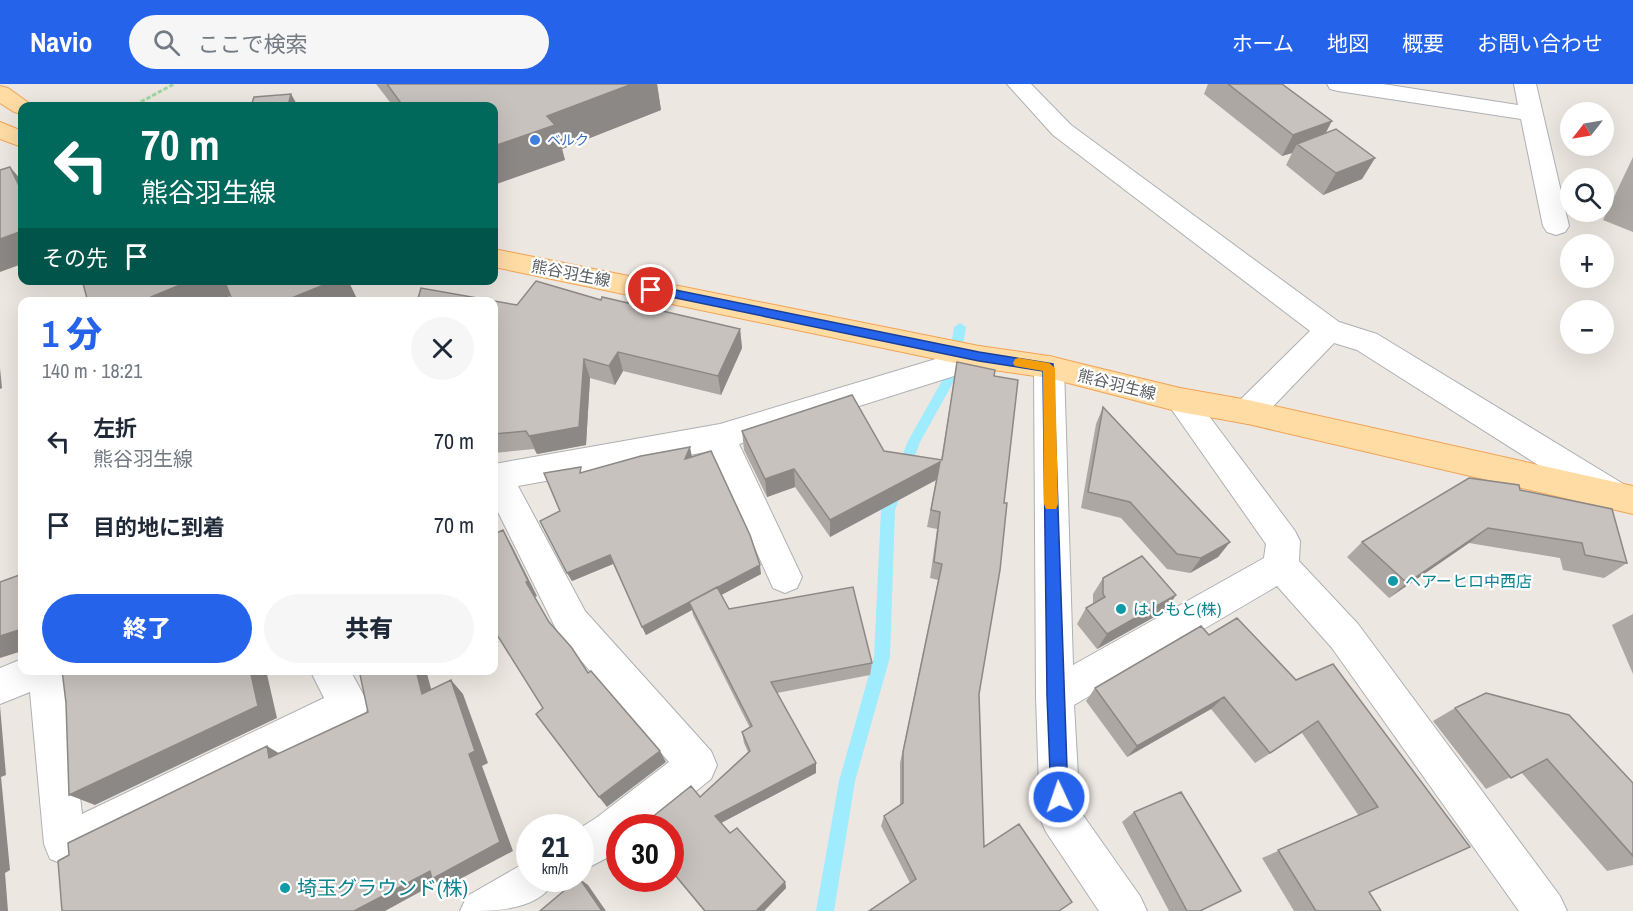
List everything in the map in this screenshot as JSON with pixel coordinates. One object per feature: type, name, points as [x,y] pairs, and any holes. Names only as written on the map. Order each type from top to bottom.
[{"type":"main road","points":[[0,93],[18,105]]},
{"type":"main road","points":[[0,129],[18,138]]},
{"type":"main road","name":"熊谷羽生線","points":[[498,259],[942,359]]},
{"type":"main road","name":"熊谷羽生線","points":[[979,357],[1049,368],[1180,400],[1248,412],[1623,497]]},
{"type":"street","points":[[1018,84],[1062,130],[1329,330],[1367,342],[1623,497]]},
{"type":"street","points":[[1338,84],[1532,114]]},
{"type":"street","points":[[1525,84],[1556,226]]},
{"type":"street","points":[[1248,412],[1329,330]]},
{"type":"street","points":[[498,476],[720,437],[942,359],[979,357]]},
{"type":"street","points":[[1049,368],[1055,696],[1060,818],[1120,909]]},
{"type":"street","points":[[1180,400],[1283,541],[1281,566],[1346,636],[1545,911]]},
{"type":"street","points":[[720,437],[785,577]]},
{"type":"street","points":[[498,483],[572,622],[697,765],[611,833],[594,843]]},
{"type":"street","points":[[1055,696],[1281,566]]},
{"type":"street","points":[[0,686],[27,675]]},
{"type":"street","points":[[48,675],[65,844],[350,705],[331,675]]},
{"type":"street","points":[[482,911],[516,890]]},
{"type":"path","points":[[141,102],[174,84]]},
{"type":"building","points":[[387,84],[632,84],[547,116],[555,125],[498,145],[498,102],[400,102]]},
{"type":"building","points":[[1228,84],[1282,84],[1332,121],[1293,135]]},
{"type":"building","points":[[291,94],[289,102],[252,102],[254,97]]},
{"type":"building","points":[[1336,129],[1375,158],[1336,173],[1297,144]]},
{"type":"building","points":[[10,167],[18,184],[18,232],[0,239],[0,170]]},
{"type":"building","points":[[536,281],[601,300],[602,297],[740,329],[718,376],[618,352],[609,366],[584,359],[579,427],[529,436],[526,431],[498,434],[498,302],[517,305]]},
{"type":"building","points":[[83,285],[180,285],[151,297],[87,297]]},
{"type":"building","points":[[226,285],[324,285],[294,297],[231,297]]},
{"type":"building","points":[[421,288],[472,297],[418,297]]},
{"type":"building","points":[[957,362],[995,370],[994,376],[1018,380],[1004,503],[1007,503],[1000,570],[979,694],[984,847],[1019,824],[1072,902],[1059,911],[869,911],[916,879],[884,816],[903,803],[903,752],[942,564],[934,562],[940,512],[931,510],[940,462],[830,520],[794,469],[765,479],[742,431],[852,395],[884,451],[942,460]]},
{"type":"building","points":[[1103,407],[1230,542],[1201,558],[1177,554],[1130,502],[1088,492]]},
{"type":"building","points":[[690,447],[685,459],[711,451],[750,535],[760,565],[642,627],[610,555],[567,573],[540,521],[560,511],[544,473],[581,467],[580,473],[641,456]]},
{"type":"building","points":[[1469,478],[1519,485],[1520,490],[1612,509],[1627,563],[1585,555],[1582,543],[1488,528],[1407,583],[1362,542]]},
{"type":"building","points":[[503,530],[528,581],[526,582],[549,622],[572,648],[588,673],[591,671],[660,751],[599,797],[536,714],[543,708],[498,636],[498,532]]},
{"type":"building","name":"はしもと(株)","points":[[1142,556],[1176,595],[1107,634],[1086,608],[1105,597],[1103,578]]},
{"type":"building","points":[[18,575],[18,630],[0,636],[0,582]]},
{"type":"building","points":[[717,587],[729,609],[853,587],[872,663],[771,682],[816,763],[715,816],[730,833],[737,828],[785,882],[756,911],[705,911],[684,886],[684,814],[656,814],[691,786],[700,797],[750,751],[742,732],[752,726],[689,602]]},
{"type":"building","points":[[1237,618],[1296,680],[1333,664],[1470,847],[1369,892],[1381,911],[1316,911],[1278,850],[1378,807],[1318,721],[1270,753],[1224,697],[1137,746],[1095,688],[1201,626],[1209,635]]},
{"type":"building","points":[[63,675],[251,675],[258,706],[69,795],[66,703]]},
{"type":"building","points":[[360,675],[417,675],[422,694],[451,680],[475,751],[469,754],[500,842],[432,879],[430,871],[354,911],[62,911],[58,861],[69,855],[68,843],[267,746],[269,758],[368,712]]},
{"type":"building","points":[[1486,693],[1569,715],[1633,783],[1633,856],[1547,759],[1511,778],[1455,708]]},
{"type":"building","points":[[1181,792],[1241,891],[1200,911],[1187,911],[1134,812]]},
{"type":"building","points":[[563,892],[589,892],[602,911],[540,911]]},
{"type":"waterway","points":[[825,911],[847,781],[882,657],[888,510],[914,441],[953,372],[960,327]]},
{"type":"slow traffic","points":[[1019,363],[1049,368],[1051,504]]},
{"type":"place","name":"ベルク","points":[[535,140]]},
{"type":"place","name":"ヘアーヒロ中西店","points":[[1393,581]]},
{"type":"place","name":"はしもと(株)","points":[[1121,609]]},
{"type":"place","name":"埼玉グラウンド(株)","points":[[285,888]]},
{"type":"route","points":[[651,290],[979,357],[1049,368],[1059,797]]}]
